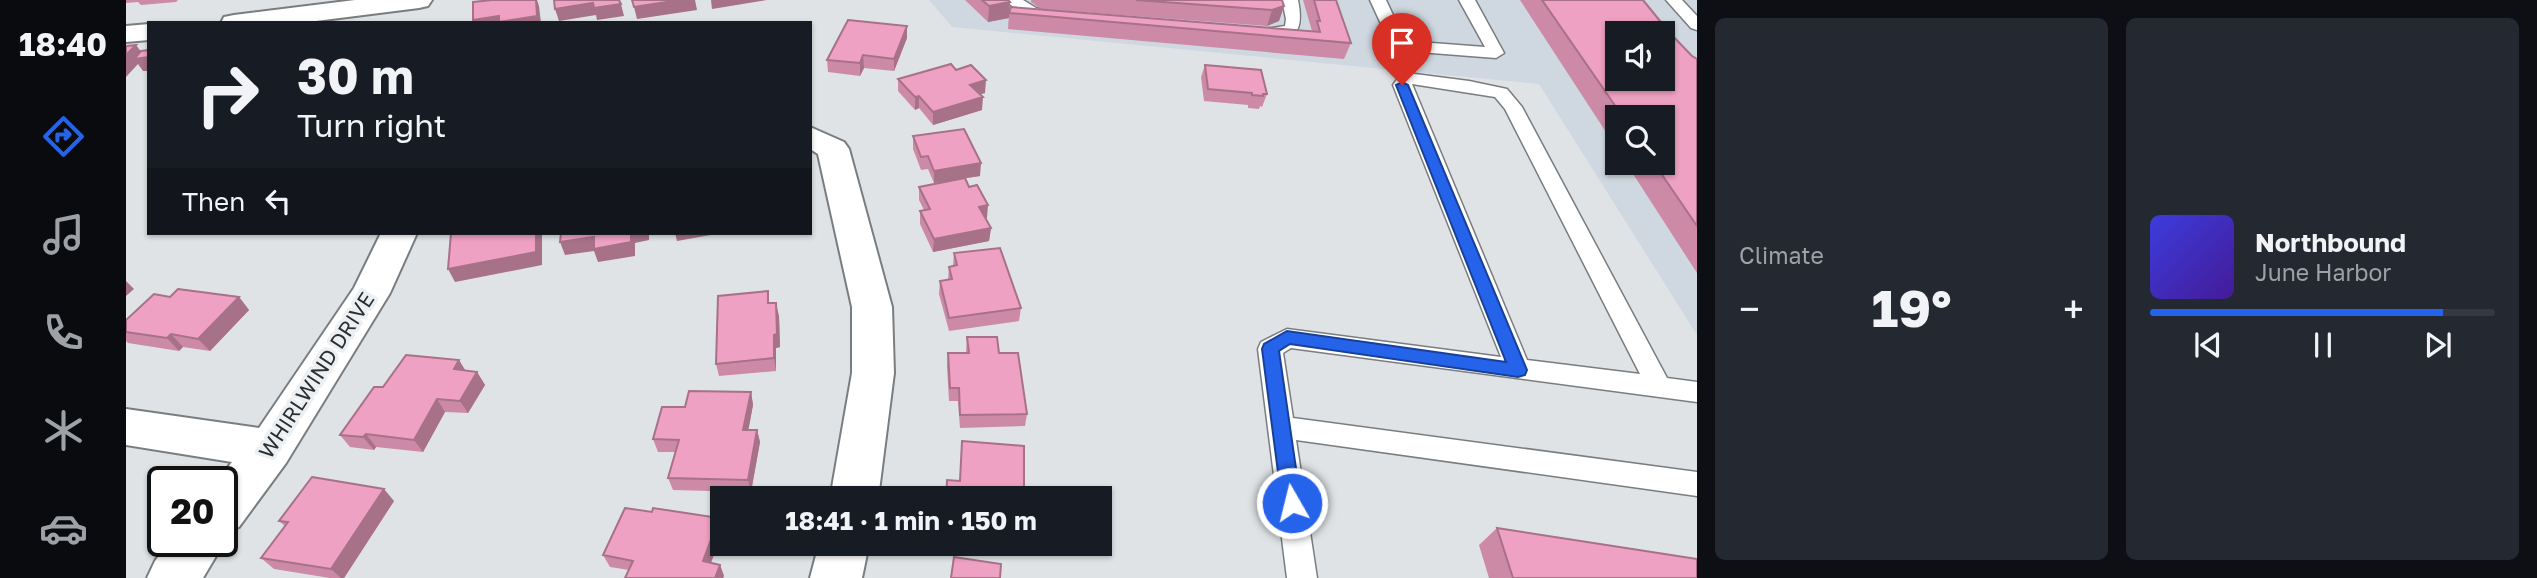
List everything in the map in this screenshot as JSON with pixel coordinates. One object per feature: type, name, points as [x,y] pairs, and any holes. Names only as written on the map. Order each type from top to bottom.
[{"type":"street","points":[[250,21],[419,0]]},
{"type":"street","points":[[430,21],[432,0]]},
{"type":"street","points":[[126,34],[147,32]]},
{"type":"street","points":[[812,137],[832,149],[872,307],[873,373],[857,486]]},
{"type":"street","name":"WHIRLWIND DRIVE","points":[[238,491],[270,449],[372,293],[398,235]]},
{"type":"street","points":[[126,428],[270,449]]},
{"type":"street","points":[[836,578],[841,556]]},
{"type":"street","points":[[173,578],[188,557]]},
{"type":"lane","points":[[1012,0],[1031,12],[1061,17]]},
{"type":"lane","points":[[1378,0],[1399,46],[1496,53],[1467,0]]},
{"type":"lane","points":[[1674,0],[1697,25]]},
{"type":"lane","points":[[1251,33],[1278,34],[1293,29],[1290,2],[1269,2]]},
{"type":"lane","points":[[1518,370],[1402,85],[1407,78],[1501,93],[1513,107],[1659,387]]},
{"type":"lane","points":[[1302,578],[1270,349],[1287,338],[1697,392]]},
{"type":"lane","points":[[1281,427],[1697,484]]},
{"type":"shaded area","points":[[929,0],[1697,0],[1697,335],[1539,84],[952,27]]},
{"type":"building","points":[[536,0],[537,16],[505,21],[499,21],[499,16],[473,20],[473,2]]},
{"type":"building","points":[[554,0],[619,0],[621,4],[594,8],[593,3],[555,9]]},
{"type":"building","points":[[632,0],[680,0],[634,7]]},
{"type":"building","points":[[982,0],[1008,0],[1010,2],[989,6]]},
{"type":"building","points":[[1136,0],[1282,0],[1284,6],[1272,10]]},
{"type":"building","points":[[1314,0],[1336,0],[1351,43],[1009,13],[1011,7],[1320,32]]},
{"type":"building","points":[[1542,0],[1643,0],[1660,21],[1605,21],[1605,91]]},
{"type":"building","points":[[848,20],[907,26],[894,59],[863,55],[860,63],[827,60]]},
{"type":"building","points":[[1675,38],[1697,59],[1697,226],[1662,175],[1675,175],[1675,105],[1615,105],[1605,91],[1675,91]]},
{"type":"building","points":[[136,45],[126,55],[126,46]]},
{"type":"building","points":[[147,50],[147,57],[134,59],[141,51]]},
{"type":"building","points":[[951,64],[956,70],[971,65],[986,80],[970,85],[983,97],[933,112],[898,79]]},
{"type":"building","points":[[1205,65],[1261,70],[1267,94],[1263,96],[1208,89]]},
{"type":"building","points":[[964,129],[981,163],[934,171],[928,156],[921,157],[913,136]]},
{"type":"building","points":[[965,178],[969,187],[977,185],[988,205],[979,207],[991,228],[934,239],[920,211],[930,209],[919,187]]},
{"type":"building","points":[[451,235],[536,235],[536,252],[448,269]]},
{"type":"building","points":[[561,235],[631,235],[631,242],[594,249],[594,237],[560,242]]},
{"type":"building","points":[[1000,248],[1021,308],[949,318],[940,281],[952,279],[949,267],[957,265],[954,253]]},
{"type":"building","points":[[178,289],[239,297],[198,339],[171,334],[167,338],[126,332],[126,320],[154,294],[170,297]]},
{"type":"building","points":[[768,291],[768,303],[776,303],[777,334],[774,335],[774,358],[716,364],[718,296]]},
{"type":"building","points":[[967,337],[997,337],[999,353],[1018,353],[1027,414],[960,415],[959,388],[950,388],[948,353],[969,353]]},
{"type":"building","points":[[406,355],[459,360],[454,369],[477,372],[460,401],[437,399],[414,440],[366,434],[363,437],[340,435],[374,387],[383,387]]},
{"type":"building","points":[[689,391],[751,392],[743,430],[757,430],[748,480],[668,478],[679,440],[653,439],[662,407],[685,407]]},
{"type":"building","points":[[962,441],[1024,446],[1024,486],[947,486],[947,480],[960,481]]},
{"type":"building","points":[[312,477],[384,489],[331,569],[261,558],[288,522],[279,521]]},
{"type":"building","points":[[625,508],[652,512],[653,508],[710,517],[710,542],[703,561],[720,565],[715,578],[625,578],[633,561],[603,555]]},
{"type":"building","points":[[1497,528],[1697,559],[1697,578],[1513,578]]},
{"type":"building","points":[[954,557],[1001,564],[1000,578],[951,578]]},
{"type":"route","points":[[1292,503],[1270,349],[1287,338],[1518,370],[1402,85]]}]
